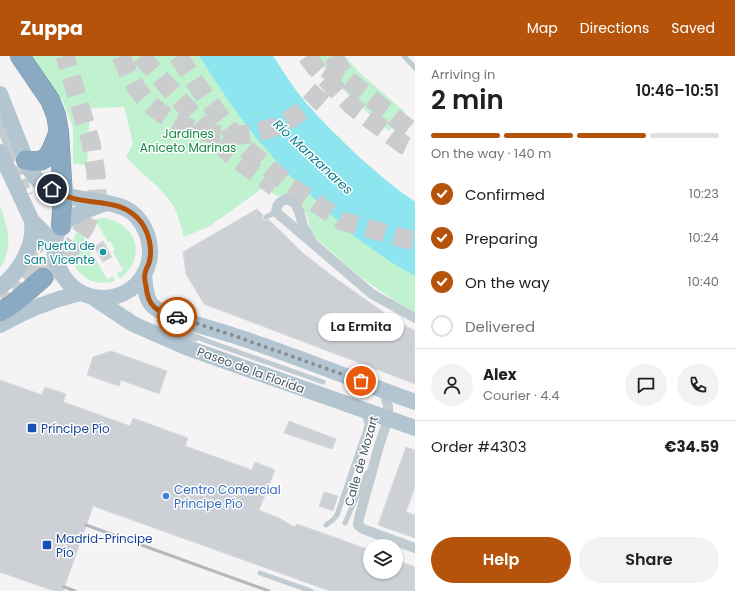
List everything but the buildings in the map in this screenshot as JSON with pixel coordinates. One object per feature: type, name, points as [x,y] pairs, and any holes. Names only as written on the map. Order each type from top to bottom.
[{"type":"highway","points":[[20,56],[50,100],[56,115],[59,132],[63,196],[58,234]]},
{"type":"highway","points":[[12,155],[34,163],[45,159],[50,154],[59,132]]},
{"type":"highway","points":[[0,301],[18,287],[34,269]]},
{"type":"highway","points":[[0,312],[14,304],[34,269]]},
{"type":"main road","points":[[0,94],[12,155],[32,221],[34,269]]},
{"type":"main road","points":[[0,325],[38,306],[61,298],[87,295],[106,298],[117,296],[128,291],[137,284],[144,274],[149,262],[150,253],[148,235],[136,216],[120,206],[63,196],[41,183],[12,155]]},
{"type":"main road","points":[[34,269],[58,234],[73,217],[106,203]]},
{"type":"main road","points":[[32,221],[58,234]]},
{"type":"main road","points":[[58,234],[56,256],[62,274],[72,287],[87,295]]},
{"type":"main road","points":[[0,287],[20,265],[34,269]]},
{"type":"main road","points":[[144,274],[146,293],[152,306],[163,313],[232,335],[349,376],[415,402]]},
{"type":"main road","name":"Paseo de la Florida","points":[[87,295],[133,324],[146,328],[188,348],[415,428]]},
{"type":"street","points":[[0,122],[12,155]]},
{"type":"street","points":[[313,244],[303,226],[300,211],[294,202],[286,199],[279,202],[276,206],[276,212],[313,244],[372,294],[415,318]]},
{"type":"street","name":"Calle de Mozart","points":[[384,391],[388,406],[388,418],[358,525],[363,529],[415,548]]},
{"type":"lane","points":[[404,56],[415,68]]},
{"type":"lane","points":[[266,217],[276,212]]},
{"type":"lane","points":[[152,306],[160,318],[174,327],[207,341],[322,382]]},
{"type":"lane","points":[[146,328],[207,341]]},
{"type":"lane","points":[[326,525],[337,515],[365,432],[367,424],[363,410]]},
{"type":"lane","points":[[345,523],[379,446]]},
{"type":"lane","points":[[260,573],[311,591]]},
{"type":"green space","name":"Jardines Aniceto Marinas","points":[[31,56],[199,56],[229,102],[338,136],[358,156],[395,188],[415,202],[415,312],[363,279],[313,236],[306,213],[282,196],[277,196],[264,187],[210,226],[184,237],[174,207],[164,193],[126,157],[133,143],[124,107],[90,108],[87,165],[73,164],[73,127],[63,102]]},
{"type":"green space","points":[[314,56],[345,56],[360,73],[405,112],[389,131],[349,96]]},
{"type":"green space","points":[[0,206],[7,230],[8,245],[7,253],[0,268]]},
{"type":"green space","points":[[104,218],[116,221],[125,227],[135,242],[136,252],[134,261],[120,279],[117,274],[123,270],[113,252],[115,250],[110,241],[108,242],[97,223],[91,226],[88,221]]},
{"type":"green space","points":[[84,224],[87,229],[81,232],[91,251],[90,252],[94,261],[96,260],[107,279],[113,276],[115,281],[102,283],[91,280],[82,275],[75,266],[72,256],[72,245],[76,234]]},
{"type":"water","name":"Río Manzanares","points":[[199,56],[273,56],[302,98],[331,130],[386,180],[415,202],[415,276],[394,264],[355,237],[286,172],[257,139],[229,102]]},
{"type":"tunnel","points":[[43,278],[69,251],[85,227],[93,209],[97,194],[96,174],[91,143],[65,56]]},
{"type":"tunnel","points":[[121,56],[129,75],[140,93],[149,103],[168,117],[189,128],[211,134],[234,135],[257,132],[278,125],[298,113],[316,97],[328,83],[341,56]]},
{"type":"tunnel","points":[[141,56],[183,104],[231,155],[275,187]]},
{"type":"tunnel","points":[[178,56],[206,98],[241,144],[290,186],[342,221],[406,239],[415,240]]},
{"type":"tunnel","points":[[307,56],[315,67],[352,106],[404,145],[415,150]]},
{"type":"tunnel","points":[[333,56],[348,80],[415,134]]},
{"type":"tunnel","points":[[11,152],[28,195]]},
{"type":"tunnel","points":[[0,297],[17,283],[33,264],[38,251],[37,231]]},
{"type":"tunnel","points":[[28,272],[59,246]]},
{"type":"railway","points":[[86,525],[269,591]]},
{"type":"railway","points":[[64,587],[75,591]]},
{"type":"way so far","points":[[177,317],[361,381]]},
{"type":"place","name":"Puerta de San Vicente","points":[[103,252]]},
{"type":"place","name":"La Ermita","points":[[361,381]]},
{"type":"place","name":"Príncipe Pío","points":[[32,428]]},
{"type":"place","name":"Centro Comercial Príncipe Pío","points":[[166,496]]},
{"type":"place","name":"Madrid-Príncipe Pío","points":[[47,545]]},
{"type":"route","points":[[52,189],[63,196],[120,206],[136,216],[148,235],[150,243],[149,262],[144,274],[146,293],[152,306],[163,313],[177,317]]}]
